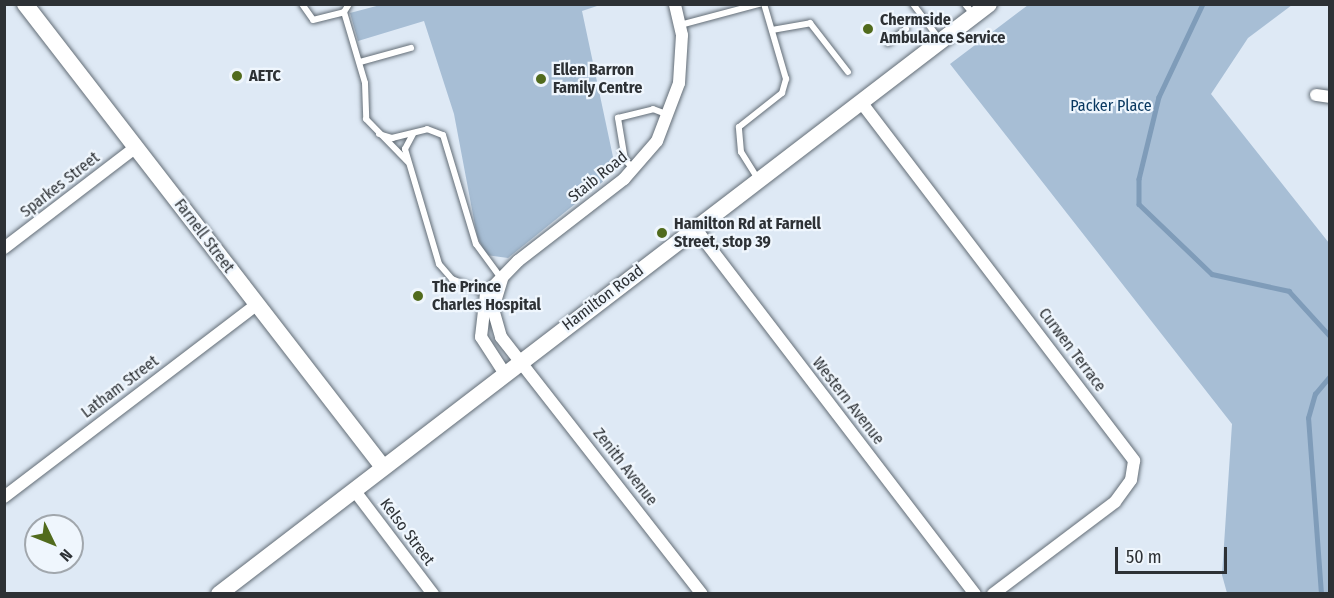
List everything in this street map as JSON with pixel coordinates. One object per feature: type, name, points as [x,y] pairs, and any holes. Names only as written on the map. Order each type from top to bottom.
[{"type":"main road","name":"Farnell Street","points":[[25,4],[383,467]]},
{"type":"main road","name":"Hamilton Road","points":[[219,594],[941,41],[970,10],[989,4]]},
{"type":"street","name":"Staib Road","points":[[502,279],[635,169],[670,115],[680,83],[680,25],[675,4]]},
{"type":"street","points":[[1316,95],[1329,97]]},
{"type":"street","name":"Curwen Terrace","points":[[861,102],[1134,461],[1131,480],[1115,502],[993,594]]},
{"type":"street","name":"Sparkes Street","points":[[4,248],[136,147]]},
{"type":"street","name":"Western Avenue","points":[[695,228],[975,594]]},
{"type":"street","points":[[502,279],[491,296],[481,337],[505,374]]},
{"type":"street","points":[[491,296],[496,328],[523,360]]},
{"type":"street","name":"Latham Street","points":[[4,497],[256,304]]},
{"type":"street","name":"Zenith Avenue","points":[[523,360],[702,594]]},
{"type":"street","name":"Kelso Street","points":[[354,490],[433,594]]},
{"type":"lane","points":[[302,4],[313,20],[344,12],[349,4]]},
{"type":"lane","points":[[680,25],[762,4],[772,30],[785,86],[744,121],[738,134],[745,161],[758,180]]},
{"type":"lane","points":[[913,4],[941,41]]},
{"type":"lane","points":[[344,12],[360,62],[366,118],[408,163]]},
{"type":"lane","points":[[772,30],[810,23],[848,72]]},
{"type":"lane","points":[[888,43],[906,29]]},
{"type":"lane","points":[[360,62],[411,48]]},
{"type":"lane","points":[[635,169],[625,159],[618,118],[653,109],[670,115]]},
{"type":"lane","points":[[379,134],[392,138],[435,130],[449,146],[476,244],[502,279]]},
{"type":"lane","points":[[416,132],[406,140],[408,163],[438,264],[452,279],[491,296]]},
{"type":"green space","points":[[384,4],[600,5],[582,11],[616,171],[508,258],[486,255],[477,236],[454,114],[424,21],[358,41],[350,13]]},
{"type":"green space","name":"Packer Place","points":[[1028,5],[1292,5],[1248,38],[1211,94],[1329,243],[1329,593],[1227,593],[1222,575],[1232,424],[950,64]]},
{"type":"waterway","points":[[1203,4],[1159,97],[1139,179],[1139,204],[1212,274],[1289,291],[1330,336]]},
{"type":"waterway","points":[[1321,594],[1308,418],[1315,394],[1330,376]]},
{"type":"place","name":"Chermside Ambulance Service","points":[[868,29]]},
{"type":"place","name":"AETC","points":[[237,76]]},
{"type":"place","name":"Ellen Barron Family Centre","points":[[541,79]]},
{"type":"place","name":"Hamilton Rd at Farnell Street, stop 39","points":[[662,233]]},
{"type":"place","name":"The Prince Charles Hospital","points":[[418,296]]}]
